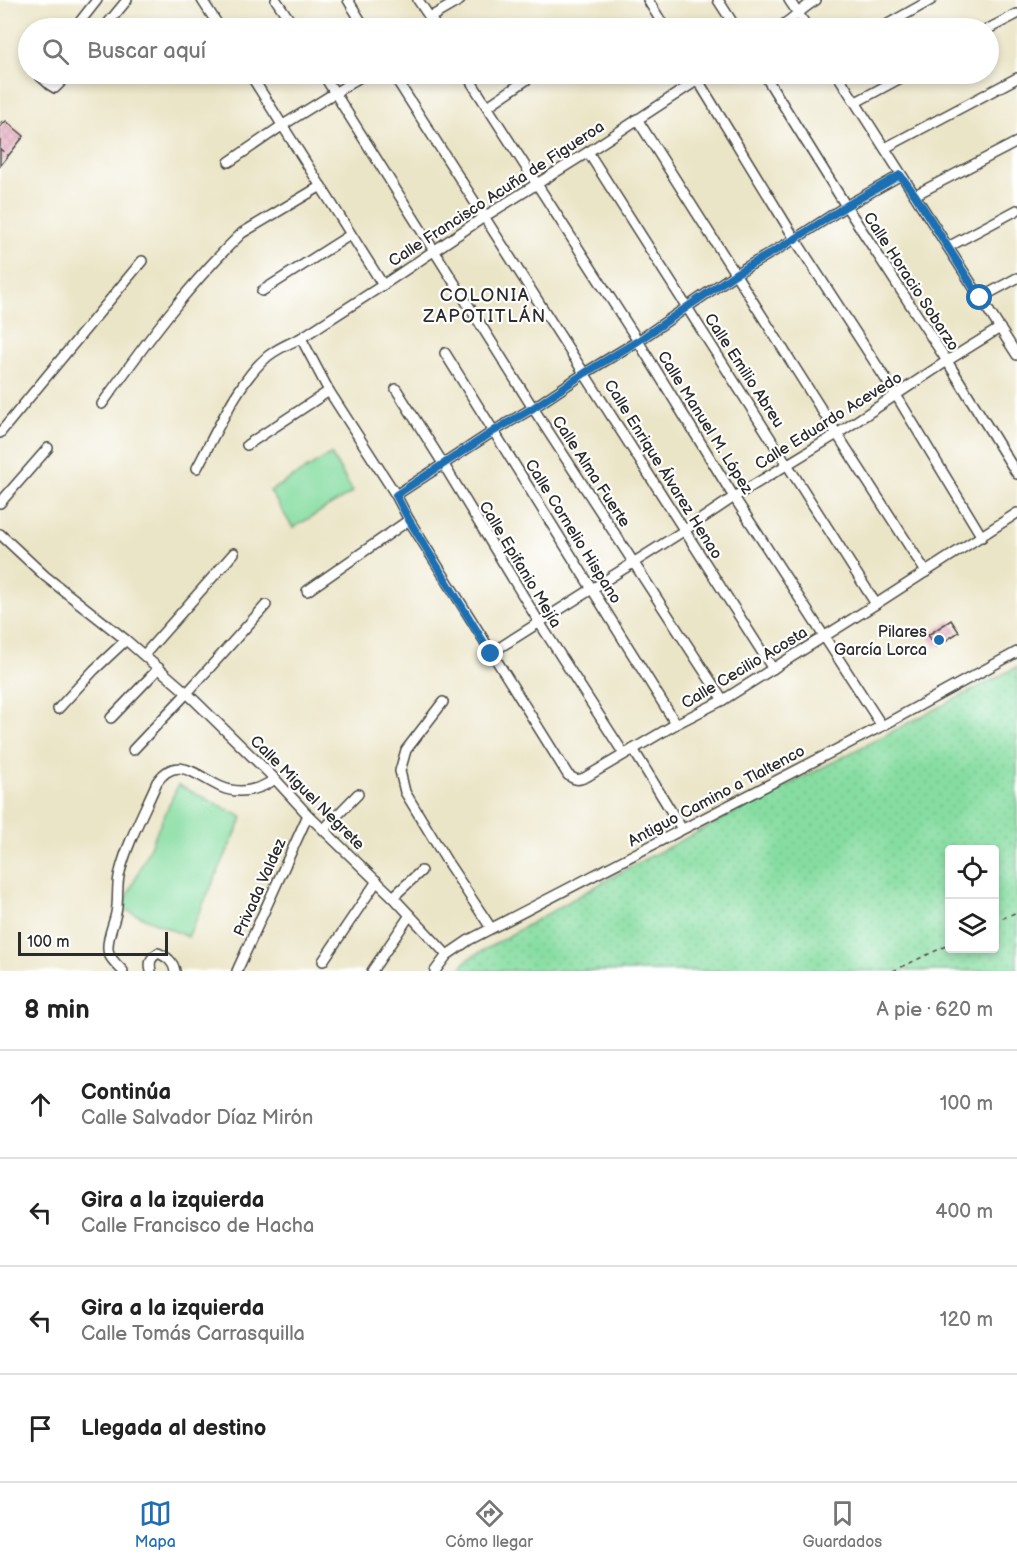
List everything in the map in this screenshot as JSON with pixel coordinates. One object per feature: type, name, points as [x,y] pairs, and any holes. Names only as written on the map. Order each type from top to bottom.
[{"type":"street","points":[[83,18],[97,0]]},
{"type":"street","points":[[112,18],[127,0]]},
{"type":"street","points":[[202,0],[214,18]]},
{"type":"street","points":[[276,0],[288,18]]},
{"type":"street","points":[[348,0],[359,18]]},
{"type":"street","points":[[418,0],[429,18],[460,0]]},
{"type":"street","points":[[648,0],[659,18]]},
{"type":"street","points":[[718,0],[730,18]]},
{"type":"street","points":[[789,0],[801,18]]},
{"type":"street","points":[[792,18],[816,0]]},
{"type":"street","points":[[899,18],[931,0]]},
{"type":"street","points":[[999,23],[1017,14]]},
{"type":"street","points":[[885,148],[1017,78]]},
{"type":"street","points":[[256,84],[383,285]]},
{"type":"street","name":"Calle Alma Fuerte","points":[[330,84],[533,408],[723,700]]},
{"type":"street","points":[[229,162],[348,84]]},
{"type":"street","name":"Calle Enrique Álvarez Henao","points":[[399,84],[773,669]]},
{"type":"street","name":"Calle Manuel M. López","points":[[473,84],[882,726]]},
{"type":"street","points":[[488,106],[520,84]]},
{"type":"street","name":"Calle Francisco Acuña de Figueroa","points":[[197,468],[247,378],[269,355],[301,338],[484,216],[588,152],[686,84]]},
{"type":"street","points":[[700,84],[795,239],[896,395],[982,537]]},
{"type":"street","name":"Calle Horacio Sobarzo","points":[[770,84],[1017,474]]},
{"type":"street","points":[[844,84],[900,175],[1016,349]]},
{"type":"street","points":[[856,102],[889,84]]},
{"type":"street","points":[[637,119],[926,572]]},
{"type":"street","points":[[915,195],[1017,142]]},
{"type":"street","name":"Calle Emilio Abreu","points":[[588,152],[876,604]]},
{"type":"street","points":[[396,495],[638,341],[735,274],[900,175]]},
{"type":"street","points":[[102,404],[138,354],[207,268],[233,241],[242,233],[321,186]]},
{"type":"street","points":[[948,247],[1017,210]]},
{"type":"street","points":[[262,291],[350,235]]},
{"type":"street","points":[[0,433],[142,261]]},
{"type":"street","points":[[980,298],[1017,278]]},
{"type":"street","name":"Calle Eduardo Acevedo","points":[[491,654],[1000,328]]},
{"type":"street","points":[[301,338],[329,391],[396,495],[491,654]]},
{"type":"street","name":"Calle Cornelio Hispano","points":[[445,353],[676,724]]},
{"type":"street","name":"Calle Epifanio Mejía","points":[[396,389],[539,622],[682,829]]},
{"type":"street","points":[[248,445],[329,391]]},
{"type":"street","points":[[0,503],[48,448]]},
{"type":"street","name":"Calle Cecilio Acosta","points":[[491,654],[568,775],[574,780],[579,780],[676,724],[723,700],[1017,513]]},
{"type":"street","points":[[307,591],[409,520]]},
{"type":"street","name":"Calle Miguel Negrete","points":[[0,534],[45,576],[126,640],[187,693],[393,897],[447,956]]},
{"type":"street","points":[[144,655],[234,553]]},
{"type":"street","points":[[133,750],[266,605]]},
{"type":"street","points":[[58,709],[93,670],[126,640]]},
{"type":"street","name":"Antiguo Camino a Tlaltenco","points":[[435,971],[447,956],[469,940],[882,726],[1017,652]]},
{"type":"street","points":[[111,718],[159,668]]},
{"type":"street","points":[[444,702],[406,750],[400,771],[405,792],[491,928]]},
{"type":"street","points":[[123,971],[107,950],[119,895],[117,886],[119,874],[130,843],[161,776],[166,771],[180,768],[221,787],[241,791],[255,789],[275,779]]},
{"type":"street","points":[[324,830],[358,794]]},
{"type":"street","name":"Privada Valdez","points":[[237,971],[308,815]]},
{"type":"street","points":[[393,897],[421,871]]},
{"type":"street","points":[[323,961],[377,882]]},
{"type":"street","points":[[372,971],[410,915]]},
{"type":"street","points":[[151,971],[149,964],[152,956],[158,953],[174,964],[175,971]]},
{"type":"path","points":[[0,124],[4,119]]},
{"type":"path","points":[[0,149],[8,155]]},
{"type":"path","points":[[999,920],[1017,912]]},
{"type":"path","points":[[893,971],[945,946]]},
{"type":"green space","points":[[331,454],[353,492],[293,528],[270,491]]},
{"type":"green space","points":[[1017,667],[1017,971],[458,971],[468,959],[630,867]]},
{"type":"green space","points":[[178,785],[243,817],[188,937],[122,908]]},
{"type":"building","points":[[6,121],[24,136],[0,166],[0,127]]},
{"type":"building","name":"Pilares García Lorca","points":[[951,620],[959,632],[936,647],[928,635]]},
{"type":"place","name":"Pilares García Lorca","points":[[939,640]]},
{"type":"district","name":"COLONIA ZAPOTITLÁN","points":[[485,305]]},
{"type":"route","points":[[491,654],[396,495],[638,341],[735,274],[900,175],[980,298]]}]
